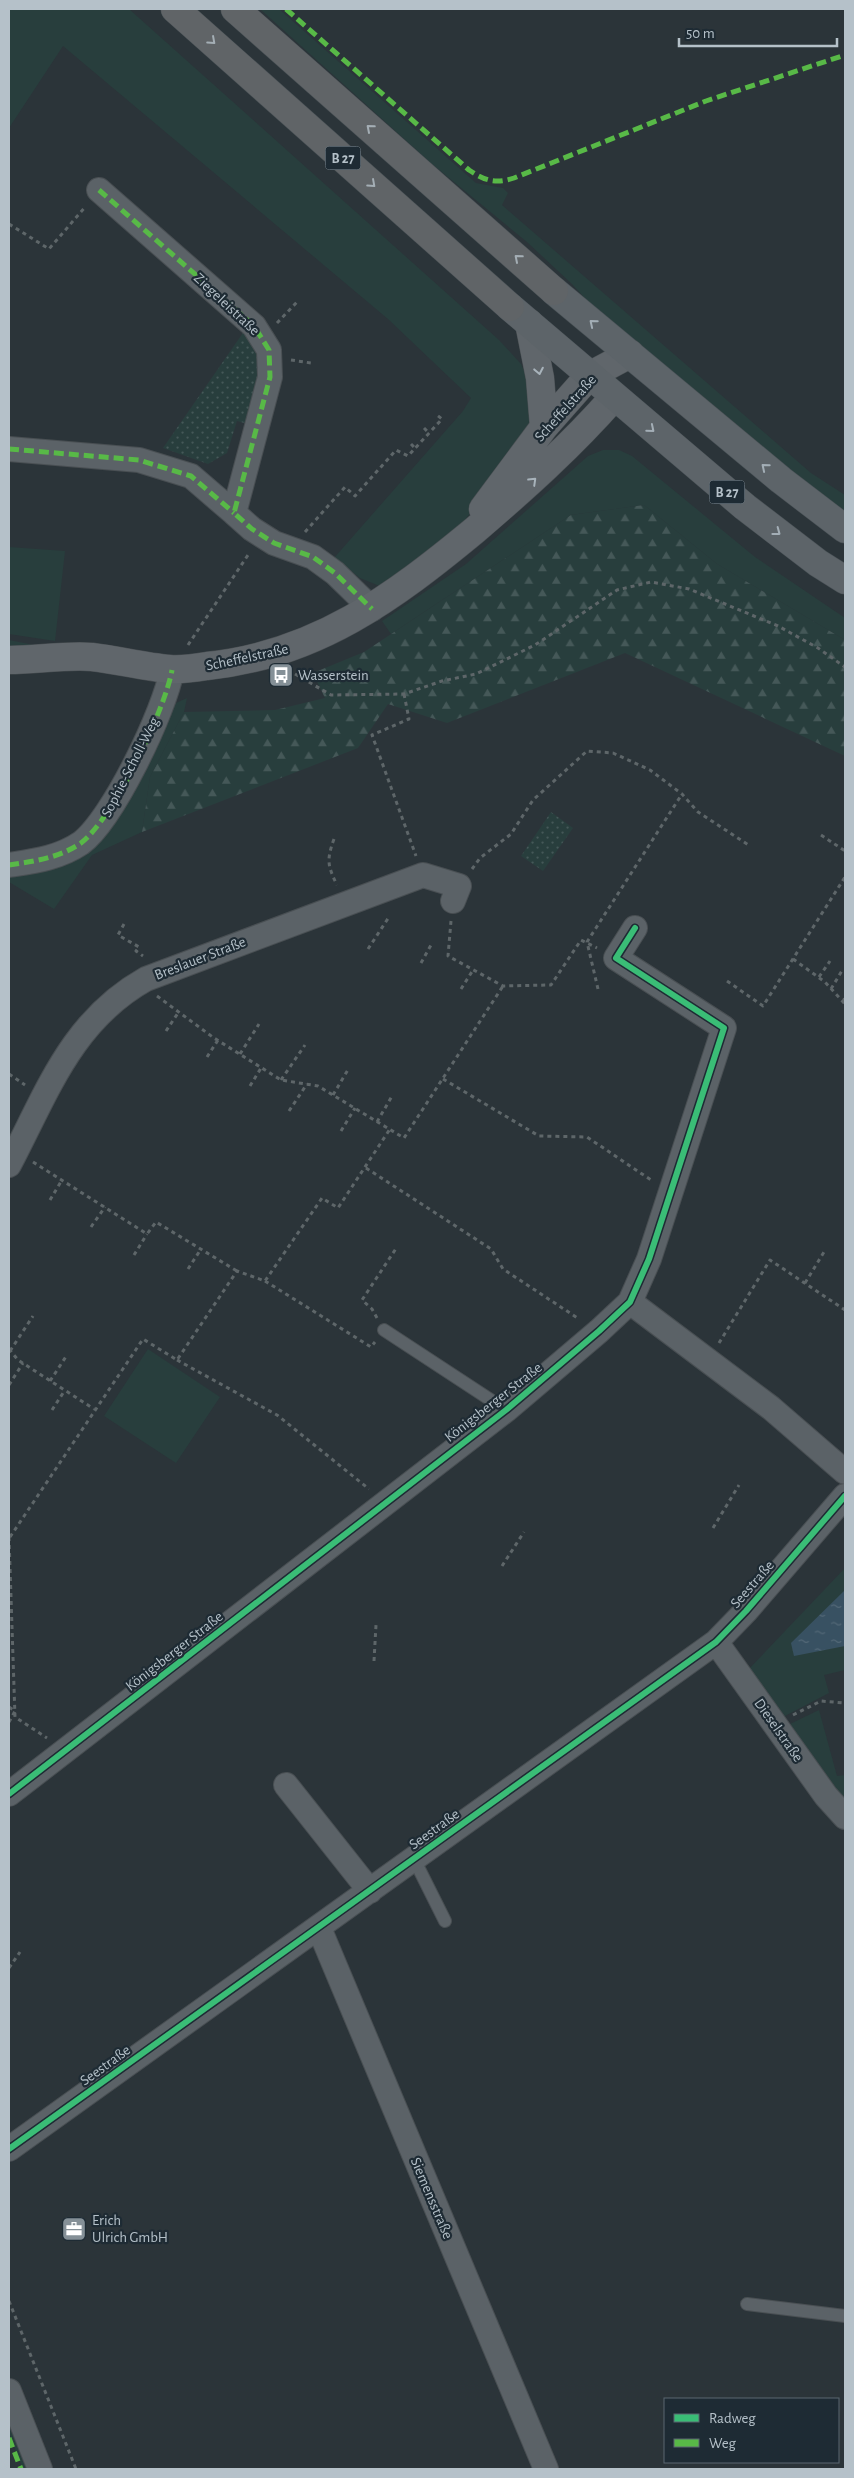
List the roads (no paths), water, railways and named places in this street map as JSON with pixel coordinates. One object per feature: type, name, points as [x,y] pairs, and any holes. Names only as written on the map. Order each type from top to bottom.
[{"type":"highway","name":"B 27","points":[[175,9],[520,316]]},
{"type":"highway","name":"B 27","points":[[235,9],[554,291]]},
{"type":"main road","name":"B 27","points":[[554,291],[781,480],[845,529]]},
{"type":"main road","name":"B 27","points":[[520,316],[745,507],[818,563],[845,580]]},
{"type":"main road","points":[[614,397],[630,354]]},
{"type":"street","name":"Ziegeleistraße","points":[[99,190],[246,318],[263,338],[271,357],[272,370],[234,514]]},
{"type":"street","points":[[520,316],[540,378],[544,427]]},
{"type":"street","name":"Scheffelstraße","points":[[456,546],[544,427],[590,376],[630,354]]},
{"type":"street","name":"Scheffelstraße","points":[[9,660],[91,657],[179,659],[210,666],[268,655],[333,631],[372,609],[456,546],[527,486],[585,430],[614,397]]},
{"type":"street","points":[[9,449],[138,460],[191,476],[261,535],[274,543],[313,557],[335,573],[372,609]]},
{"type":"street","name":"Sophie-Scholl-Weg","points":[[9,865],[62,854],[96,830],[110,811],[152,726],[179,659]]},
{"type":"street","name":"Breslauer Straße","points":[[12,1158],[64,1058],[84,1030],[107,1005],[156,975],[422,875],[456,894]]},
{"type":"street","name":"Königsberger Straße","points":[[9,1794],[384,1502],[506,1410],[630,1302],[649,1259],[724,1028],[616,958],[635,928]]},
{"type":"street","points":[[630,1302],[771,1408],[845,1472]]},
{"type":"street","name":"Seestraße","points":[[9,2149],[716,1642],[746,1611],[845,1496]]},
{"type":"street","name":"Dieselstraße","points":[[716,1642],[826,1796],[845,1817]]},
{"type":"street","points":[[286,1785],[370,1891]]},
{"type":"street","name":"Siemensstraße","points":[[319,1928],[546,2469]]},
{"type":"street","points":[[9,2391],[40,2469]]},
{"type":"lane","name":"Königsberger Straße","points":[[384,1330],[506,1410]]},
{"type":"lane","points":[[414,1859],[445,1921]]},
{"type":"lane","points":[[748,2304],[845,2316]]},
{"type":"water","points":[[845,1590],[845,1646],[794,1656],[791,1643]]},
{"type":"place","name":"Wasserstein","points":[[281,675]]},
{"type":"place","name":"Erich Ulrich GmbH","points":[[74,2229]]}]
